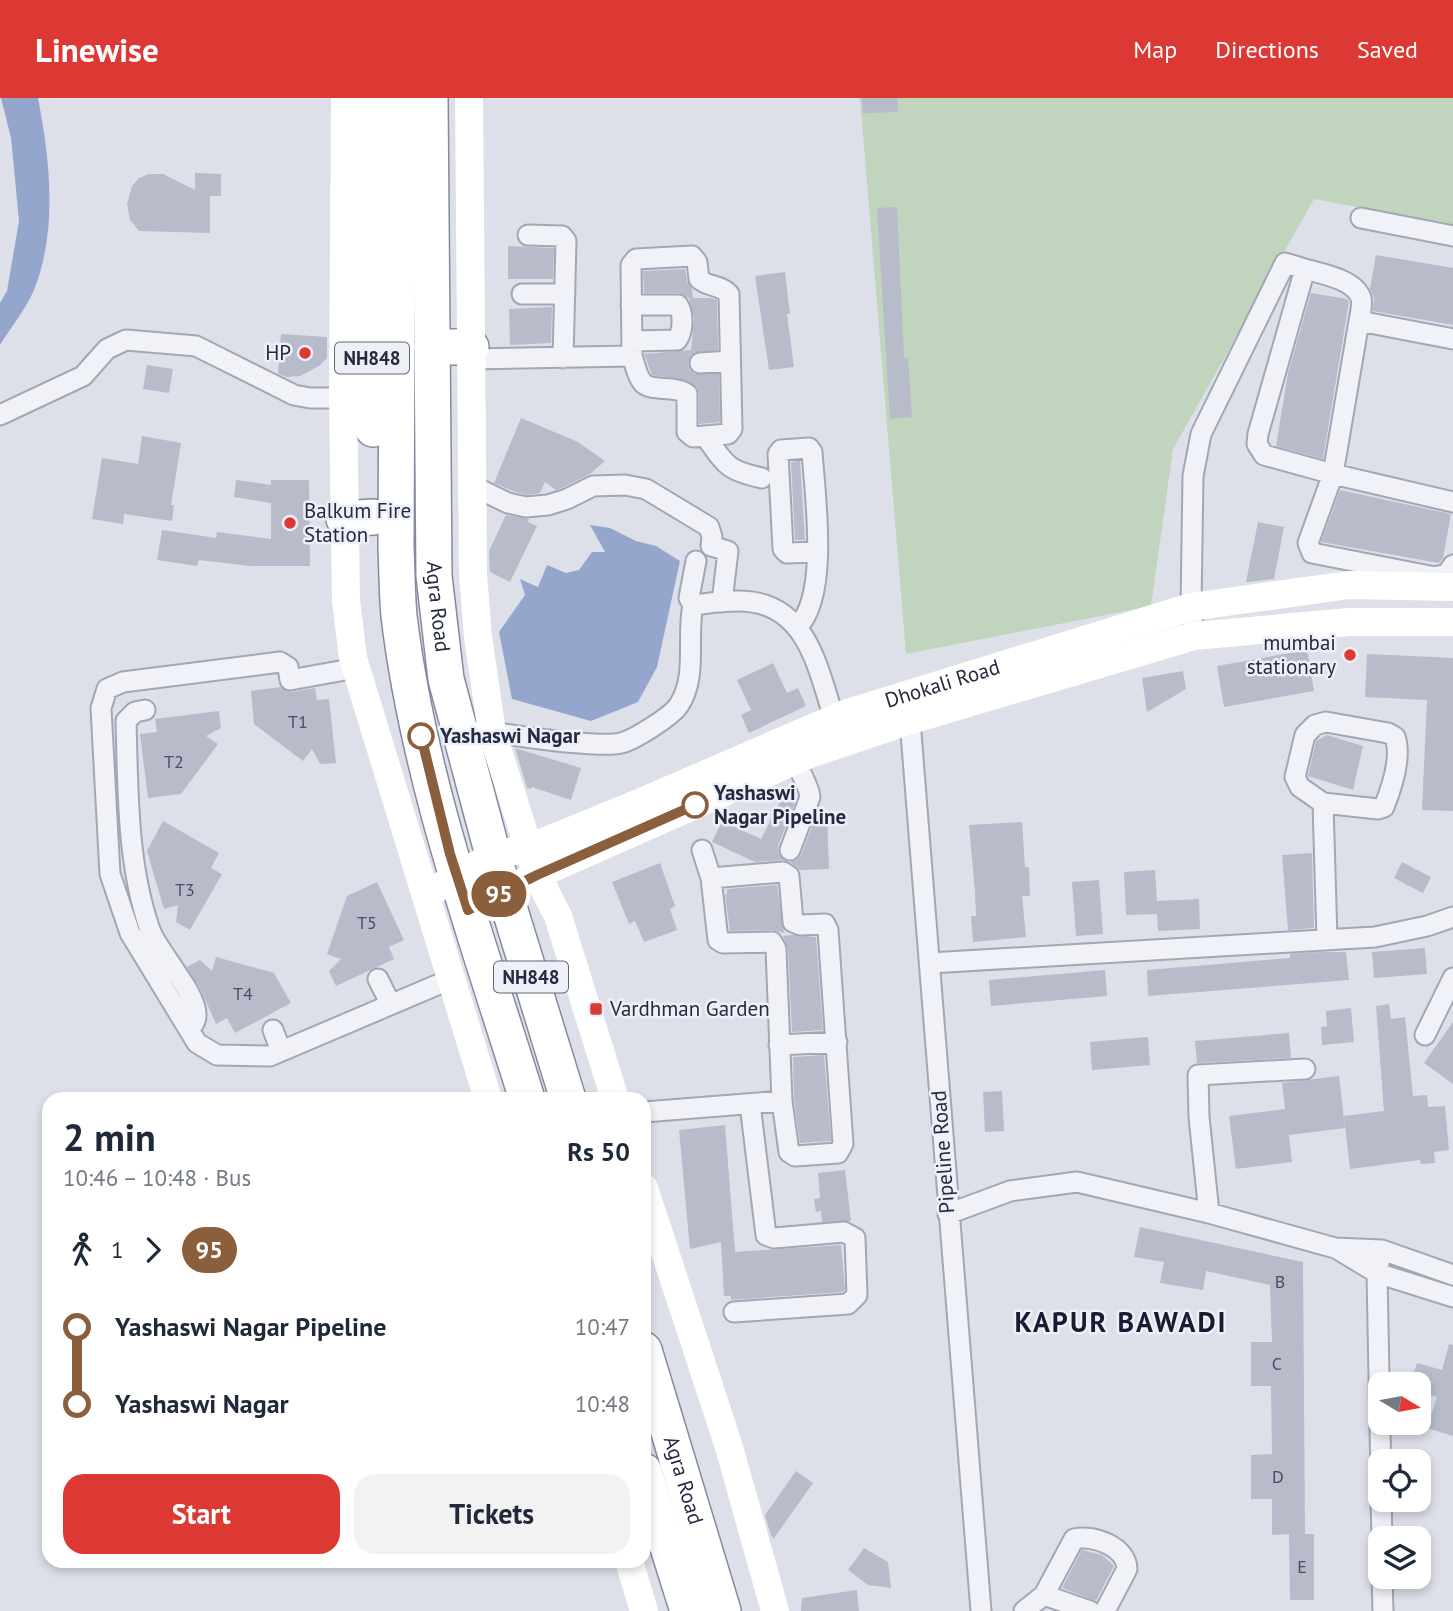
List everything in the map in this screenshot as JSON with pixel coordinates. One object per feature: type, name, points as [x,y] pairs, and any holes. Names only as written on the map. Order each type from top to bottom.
[{"type":"highway","name":"Agra Road","points":[[371,98],[358,140],[359,518],[399,614]]},
{"type":"highway","points":[[398,98],[396,547],[399,614]]},
{"type":"highway","name":"Agra Road","points":[[430,98],[434,576],[446,679],[493,855],[566,1092]]},
{"type":"highway","points":[[432,347],[471,353]]},
{"type":"highway","name":"NH848","points":[[399,614],[410,687],[462,894],[525,1092]]},
{"type":"highway","name":"Agra Road","points":[[651,1373],[723,1611]]},
{"type":"highway","name":"Agra Road","points":[[651,1493],[688,1611]]},
{"type":"street","points":[[345,98],[358,140]]},
{"type":"street","points":[[469,98],[471,485],[478,637],[492,732],[537,875],[558,916],[613,1092]]},
{"type":"street","points":[[1361,218],[1453,236]]},
{"type":"street","points":[[528,235],[562,236],[566,241],[563,358]]},
{"type":"street","points":[[692,256],[697,262],[699,279],[705,284],[725,289],[729,294],[732,429],[728,434],[693,437],[687,432],[687,394],[681,390],[649,387],[642,383],[632,349],[631,305],[631,265],[636,259],[692,256]]},
{"type":"street","points":[[1194,636],[1191,607],[1193,476],[1201,434],[1285,263],[1345,282],[1360,295],[1362,302],[1333,474],[1308,543],[1312,553],[1435,577],[1447,574],[1453,565]]},
{"type":"street","points":[[1305,268],[1257,444],[1264,454],[1333,474],[1453,502]]},
{"type":"street","points":[[522,294],[565,294]]},
{"type":"street","points":[[471,353],[563,358],[632,349],[677,340],[681,335],[681,310],[678,305],[631,305]]},
{"type":"street","points":[[1359,321],[1453,339]]},
{"type":"street","points":[[0,415],[83,376],[107,349],[127,341],[197,346],[294,395],[343,398]]},
{"type":"street","points":[[358,355],[343,398],[359,518],[346,600],[356,668],[486,1092]]},
{"type":"street","points":[[700,363],[730,361]]},
{"type":"street","points":[[705,436],[727,467],[738,473],[762,478]]},
{"type":"street","points":[[798,626],[810,608],[815,591],[818,546],[813,452],[809,449],[781,450],[778,454],[783,549],[788,554],[817,552]]},
{"type":"street","points":[[471,485],[508,503],[526,507],[548,505],[593,486],[625,485],[646,489],[709,527],[711,546],[728,551],[722,602]]},
{"type":"street","points":[[458,722],[492,732],[586,743],[621,743],[656,724],[679,706],[691,671],[690,619],[693,606],[689,598],[696,561]]},
{"type":"street","name":"Dhokali Road","points":[[462,894],[493,855],[529,848],[639,803],[757,764],[796,761],[909,707],[1191,607],[1349,585],[1453,587]]},
{"type":"street","points":[[693,606],[753,602],[777,610],[798,626],[810,646],[834,719]]},
{"type":"street","name":"Dhokali Road","points":[[462,894],[505,891],[757,764],[834,719],[909,707],[1194,636],[1349,622],[1453,622]]},
{"type":"street","points":[[356,668],[283,682],[288,667],[280,662],[122,682],[107,690],[101,708],[110,874],[131,933],[197,1043],[217,1055],[270,1056],[451,979]]},
{"type":"street","name":"Pipeline Road","points":[[909,707],[981,1611]]},
{"type":"street","points":[[145,710],[135,712],[126,721],[134,875],[151,933],[180,978],[197,1013],[195,1022],[189,1029]]},
{"type":"street","points":[[1326,722],[1388,733],[1395,737],[1398,746],[1393,778],[1384,807],[1378,809],[1323,803],[1300,787],[1295,777],[1305,735],[1315,725],[1326,722]]},
{"type":"street","points":[[790,850],[810,797],[810,791],[803,781],[796,761]]},
{"type":"street","points":[[1323,803],[1327,940]]},
{"type":"street","points":[[702,850],[711,878],[718,940],[723,943],[772,942],[776,948],[782,1101],[789,1152],[795,1156],[838,1153],[843,1144],[828,930],[825,924],[800,925],[793,922],[789,876],[783,872],[711,878]]},
{"type":"street","points":[[426,895],[462,894]]},
{"type":"street","points":[[930,963],[1375,937],[1427,926],[1453,917]]},
{"type":"street","points":[[1425,1035],[1453,978]]},
{"type":"street","points":[[378,979],[390,1003]]},
{"type":"street","points":[[274,1030],[281,1051]]},
{"type":"street","points":[[779,1045],[837,1042]]},
{"type":"street","points":[[1209,1213],[1199,1117],[1198,1075],[1305,1069]]},
{"type":"street","points":[[651,1111],[782,1101]]},
{"type":"street","points":[[734,1312],[848,1304],[857,1295],[855,1238],[844,1232],[775,1238],[766,1235],[750,1104]]},
{"type":"street","points":[[948,1214],[1010,1191],[1077,1182],[1209,1213],[1335,1248],[1381,1250],[1453,1275]]},
{"type":"street","points":[[651,1209],[729,1447],[775,1611]]},
{"type":"street","points":[[1335,1248],[1377,1273],[1453,1297]]},
{"type":"street","points":[[1380,1449],[1377,1273],[1381,1250]]},
{"type":"street","points":[[1024,1611],[1044,1595],[1074,1539],[1092,1538],[1123,1554],[1127,1561],[1127,1569],[1105,1611]]},
{"type":"street","points":[[631,1568],[644,1611]]},
{"type":"street","points":[[1382,1589],[1383,1611]]},
{"type":"street","points":[[1044,1595],[1090,1611]]},
{"type":"green space","points":[[860,98],[1453,98],[1453,225],[1314,199],[1173,449],[1151,606],[906,654]]},
{"type":"water","points":[[1,98],[38,98],[50,195],[42,267],[23,311],[0,345],[0,303],[7,291],[19,221],[11,138]]},
{"type":"water","points":[[590,525],[610,528],[636,541],[656,546],[680,561],[657,667],[638,702],[591,721],[512,699],[499,632],[525,595],[520,579],[538,587],[547,565],[566,573],[579,570],[592,552],[605,552]]},
{"type":"building","points":[[862,98],[897,98],[898,112],[863,113]]},
{"type":"building","points":[[195,173],[221,174],[221,196],[210,196],[210,233],[139,231],[130,220],[127,204],[132,186],[139,178],[149,174],[163,174],[195,190]]},
{"type":"building","points":[[897,207],[904,358],[908,358],[912,417],[890,419],[877,208]]},
{"type":"building","points":[[508,246],[554,248],[553,279],[508,279]]},
{"type":"building","points":[[1376,255],[1453,268],[1453,325],[1373,311],[1374,298],[1370,289]]},
{"type":"building","points":[[685,269],[693,298],[717,300],[718,350],[694,353],[688,363],[695,374],[719,374],[720,422],[699,424],[697,387],[685,380],[652,375],[644,354],[691,350],[694,318],[689,298],[678,293],[644,293],[643,271]]},
{"type":"building","points":[[785,272],[794,367],[769,370],[755,276]]},
{"type":"building","points":[[1311,293],[1347,299],[1349,302],[1323,459],[1276,446],[1288,373]]},
{"type":"building","points":[[552,307],[551,343],[510,345],[509,309]]},
{"type":"building","name":"HP","points":[[281,334],[327,337],[327,358],[319,366],[300,376],[286,377],[278,373]]},
{"type":"building","points":[[147,365],[173,369],[169,393],[143,389]]},
{"type":"building","points":[[521,418],[578,442],[605,461],[590,474],[556,490],[545,482],[540,493],[527,495],[494,483]]},
{"type":"building","points":[[142,436],[181,443],[171,505],[174,505],[172,521],[124,514],[123,524],[92,519],[102,458],[138,464]]},
{"type":"building","points":[[800,461],[805,540],[795,540],[791,462]]},
{"type":"building","points":[[236,480],[271,485],[271,480],[309,480],[310,566],[250,566],[199,560],[197,566],[157,560],[162,530],[216,538],[217,532],[271,539],[271,503],[234,497]]},
{"type":"building","points":[[1340,490],[1451,514],[1443,558],[1439,563],[1321,542]]},
{"type":"building","points":[[506,515],[529,519],[528,522],[537,526],[510,582],[490,572],[489,551]]},
{"type":"building","points":[[1258,522],[1284,527],[1274,579],[1246,582]]},
{"type":"building","points":[[1307,650],[1314,691],[1224,707],[1217,666]]},
{"type":"building","points":[[1367,654],[1453,658],[1453,811],[1422,810],[1427,700],[1365,697]]},
{"type":"building","points":[[773,663],[787,693],[798,688],[806,706],[749,733],[741,715],[751,710],[737,680]]},
{"type":"building","points":[[1183,671],[1186,689],[1147,712],[1142,678]]},
{"type":"building","points":[[280,687],[291,692],[315,688],[317,700],[329,699],[336,763],[320,764],[312,749],[303,761],[254,724],[251,691]]},
{"type":"building","points":[[219,711],[221,728],[206,736],[218,744],[181,794],[148,798],[140,734],[157,732],[155,719]]},
{"type":"building","points":[[1327,735],[1363,746],[1353,790],[1308,776],[1316,741]]},
{"type":"building","points":[[515,748],[581,768],[571,800],[532,787],[527,788]]},
{"type":"building","points":[[783,796],[796,800],[778,846],[778,853],[784,860],[755,862],[712,842],[722,821],[761,839]]},
{"type":"building","points":[[827,815],[829,869],[800,870],[790,862],[801,855],[816,816]]},
{"type":"building","points":[[163,821],[219,853],[211,868],[222,874],[190,930],[176,922],[178,905],[164,909],[147,851]]},
{"type":"building","points":[[1022,822],[1025,867],[1029,867],[1030,896],[1022,896],[1026,937],[973,942],[971,916],[976,916],[969,825]]},
{"type":"building","points":[[1312,853],[1314,928],[1288,930],[1282,855]]},
{"type":"building","points":[[1402,862],[1431,877],[1423,893],[1394,878]]},
{"type":"building","points":[[660,863],[675,906],[670,909],[677,930],[644,942],[635,921],[629,924],[612,882]]},
{"type":"building","points":[[1155,870],[1157,901],[1199,899],[1200,929],[1158,931],[1157,914],[1126,915],[1124,872]]},
{"type":"building","points":[[1099,880],[1103,934],[1076,936],[1072,882]]},
{"type":"building","points":[[377,882],[404,940],[389,947],[394,959],[336,986],[329,971],[341,959],[327,954],[347,896]]},
{"type":"building","points":[[777,885],[784,933],[772,930],[730,931],[725,894],[727,889]]},
{"type":"building","points":[[783,936],[816,937],[823,1030],[792,1032],[788,949]]},
{"type":"building","points":[[1425,948],[1427,974],[1374,978],[1372,952]]},
{"type":"building","points":[[1346,952],[1349,980],[1148,996],[1147,970],[1290,958],[1290,954]]},
{"type":"building","points":[[216,957],[274,973],[291,1003],[235,1033],[227,1018],[216,1024],[187,967],[200,960],[212,971]]},
{"type":"building","points":[[1105,970],[1107,996],[991,1006],[989,980]]},
{"type":"building","points":[[1389,1004],[1391,1019],[1405,1017],[1413,1096],[1427,1095],[1428,1107],[1445,1106],[1449,1150],[1434,1152],[1435,1163],[1421,1164],[1420,1160],[1350,1169],[1344,1116],[1384,1111],[1376,1006]]},
{"type":"building","points":[[1351,1008],[1354,1042],[1322,1045],[1321,1027],[1327,1026],[1326,1011]]},
{"type":"building","points":[[1453,1022],[1453,1084],[1424,1063]]},
{"type":"building","points":[[1289,1033],[1291,1058],[1197,1063],[1195,1041]]},
{"type":"building","points":[[1148,1037],[1150,1065],[1092,1070],[1090,1042]]},
{"type":"building","points":[[824,1055],[831,1141],[800,1143],[794,1100],[793,1057]]},
{"type":"building","points":[[1339,1076],[1345,1128],[1289,1135],[1292,1162],[1236,1169],[1229,1116],[1285,1109],[1282,1083]]},
{"type":"building","points":[[1002,1091],[1004,1131],[985,1132],[983,1092]]},
{"type":"building","points":[[725,1125],[735,1252],[841,1245],[845,1289],[843,1292],[731,1300],[731,1296],[724,1296],[721,1242],[690,1249],[679,1130]]},
{"type":"building","points":[[845,1170],[851,1221],[822,1222],[821,1211],[816,1212],[814,1199],[820,1198],[818,1173]]},
{"type":"building","points":[[1140,1227],[1303,1262],[1305,1534],[1314,1534],[1314,1600],[1290,1600],[1289,1534],[1272,1535],[1272,1499],[1251,1499],[1251,1455],[1272,1454],[1271,1386],[1251,1386],[1251,1342],[1272,1342],[1270,1285],[1206,1271],[1203,1290],[1160,1283],[1164,1262],[1134,1257]]},
{"type":"building","points":[[1449,1344],[1453,1345],[1453,1436],[1432,1430],[1432,1412],[1437,1397],[1432,1396],[1432,1372],[1414,1372],[1417,1363],[1442,1370]]},
{"type":"building","points":[[796,1471],[813,1483],[774,1538],[765,1515]]},
{"type":"building","points":[[864,1548],[888,1562],[891,1588],[868,1585],[848,1570]]},
{"type":"building","points":[[1082,1550],[1102,1555],[1114,1566],[1096,1601],[1062,1588]]},
{"type":"building","points":[[857,1590],[859,1611],[801,1611],[802,1598]]},
{"type":"bus line","name":"95","points":[[421,736],[450,854],[468,910],[537,875],[695,805]]},
{"type":"place","name":"HP","points":[[305,353]]},
{"type":"place","name":"Balkum Fire Station","points":[[290,523]]},
{"type":"place","name":"mumbai stationary","points":[[1350,655]]},
{"type":"place","name":"Yashaswi Nagar","points":[[421,736]]},
{"type":"place","name":"Yashaswi Nagar Pipeline","points":[[695,805]]},
{"type":"place","name":"Vardhman Garden","points":[[596,1009]]},
{"type":"district","name":"KAPUR BAWADI","points":[[1121,1322]]}]
